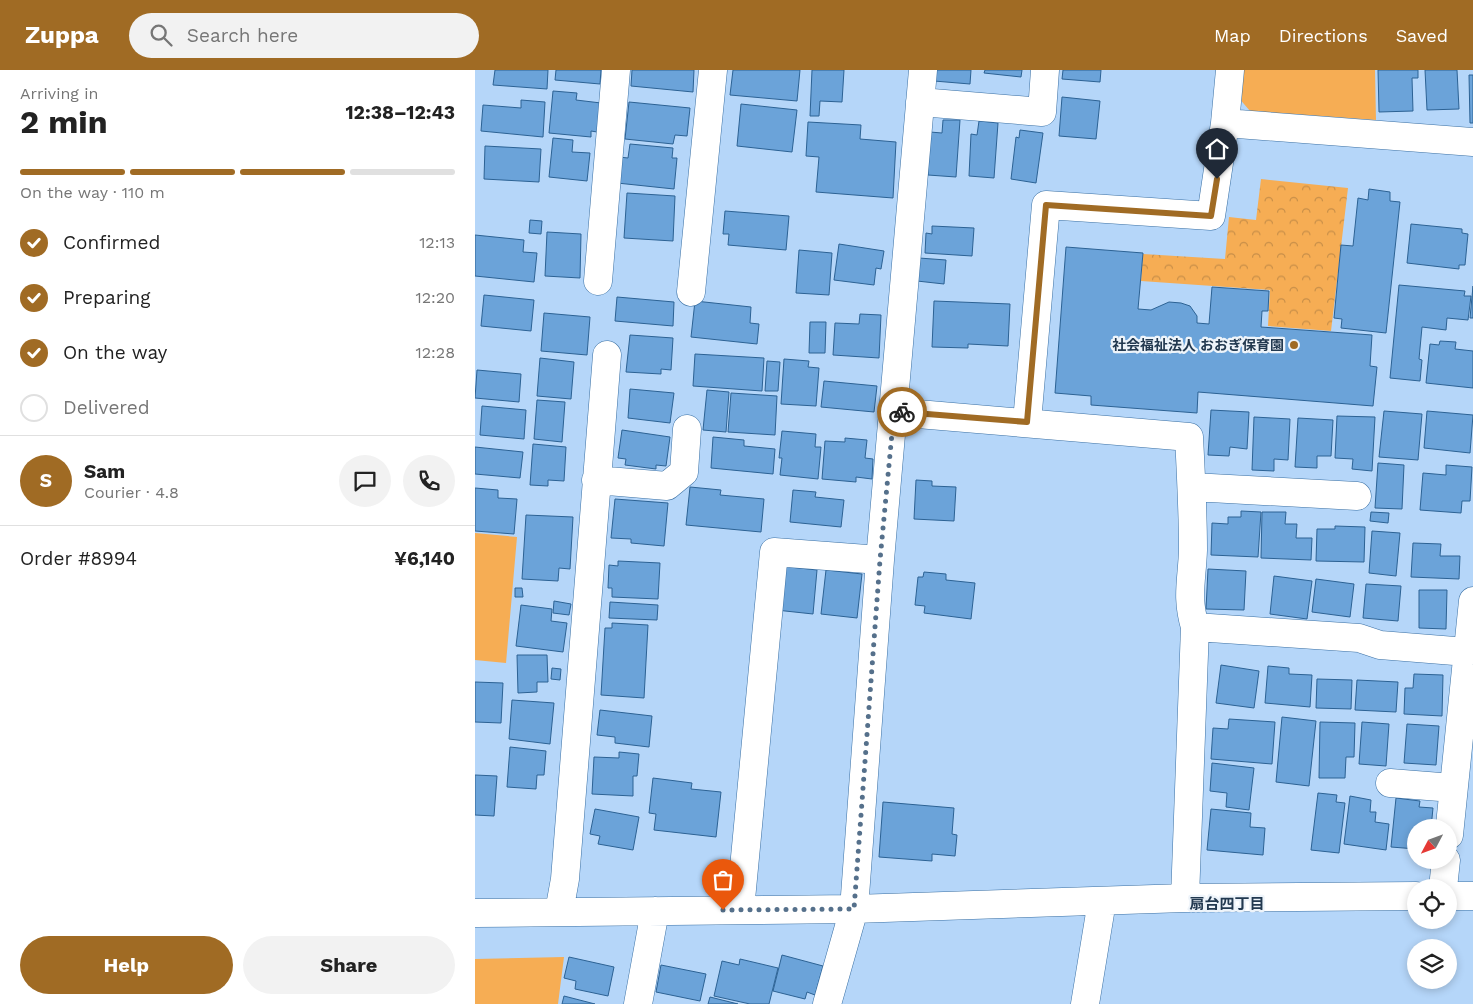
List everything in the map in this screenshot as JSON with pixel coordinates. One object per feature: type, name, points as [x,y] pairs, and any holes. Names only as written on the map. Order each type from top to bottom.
[{"type":"street","points":[[598,281],[617,70]]},
{"type":"street","points":[[691,292],[713,70]]},
{"type":"street","points":[[827,1004],[854,909],[880,560],[923,70]]},
{"type":"street","points":[[920,102],[1042,112],[1045,70]]},
{"type":"street","points":[[1027,422],[1046,205],[1211,216],[1225,123],[1230,70]]},
{"type":"street","points":[[1225,123],[1473,142]]},
{"type":"street","points":[[559,912],[565,879],[607,355]]},
{"type":"street","points":[[894,412],[1027,422],[1189,438],[1193,552],[1189,606],[1195,626],[1185,898]]},
{"type":"street","points":[[596,480],[667,486],[684,472],[687,430]]},
{"type":"street","points":[[1192,487],[1357,496]]},
{"type":"street","points":[[740,910],[774,552],[880,560]]},
{"type":"street","points":[[1450,819],[1473,601]]},
{"type":"street","points":[[1195,626],[1359,638],[1380,646],[1467,652]]},
{"type":"street","points":[[1390,783],[1453,788]]},
{"type":"street","points":[[475,913],[854,909],[1185,898],[1407,896]]},
{"type":"street","points":[[1457,896],[1473,896]]},
{"type":"street","points":[[1085,1004],[1102,901]]},
{"type":"street","points":[[638,1004],[655,911]]},
{"type":"green space","points":[[1241,70],[1375,70],[1376,120],[1250,111],[1238,97]]},
{"type":"green space","points":[[1261,179],[1348,188],[1331,331],[1268,326],[1270,290],[1141,281],[1143,254],[1225,259],[1229,217],[1256,220]]},
{"type":"green space","points":[[475,533],[517,537],[506,663],[475,660]]},
{"type":"green space","points":[[564,957],[558,1004],[475,1004],[475,959]]},
{"type":"building","points":[[495,70],[548,70],[547,89],[493,85]]},
{"type":"building","points":[[556,70],[601,70],[600,84],[555,80]]},
{"type":"building","points":[[632,70],[694,70],[693,92],[631,86]]},
{"type":"building","points":[[733,70],[800,70],[797,101],[730,95]]},
{"type":"building","points":[[812,70],[844,70],[842,102],[820,101],[819,116],[810,116]]},
{"type":"building","points":[[935,70],[971,70],[970,84],[934,81]]},
{"type":"building","points":[[985,70],[1022,70],[1021,77],[984,73]]},
{"type":"building","points":[[1063,70],[1101,70],[1100,82],[1062,79]]},
{"type":"building","points":[[1378,70],[1418,70],[1418,78],[1412,78],[1413,111],[1379,112]]},
{"type":"building","points":[[1425,70],[1457,70],[1459,109],[1427,110]]},
{"type":"building","points":[[1469,75],[1473,75],[1473,123],[1470,123]]},
{"type":"building","points":[[553,91],[577,93],[576,100],[601,103],[597,132],[591,131],[591,137],[549,133]]},
{"type":"building","points":[[1062,97],[1100,101],[1096,139],[1059,136]]},
{"type":"building","points":[[521,100],[545,102],[543,137],[481,131],[483,105],[521,108]]},
{"type":"building","points":[[629,102],[690,108],[687,136],[675,135],[673,144],[625,139]]},
{"type":"building","points":[[741,104],[797,110],[792,152],[737,146]]},
{"type":"building","points":[[943,120],[960,120],[956,177],[928,175],[930,132],[942,133]]},
{"type":"building","points":[[979,121],[998,123],[994,178],[969,176],[971,134],[977,135]]},
{"type":"building","points":[[808,122],[861,125],[860,139],[896,142],[893,198],[816,192],[819,157],[806,156]]},
{"type":"building","points":[[1020,130],[1043,133],[1036,183],[1011,179],[1016,137],[1019,138]]},
{"type":"building","points":[[553,138],[573,140],[572,152],[590,153],[587,181],[549,177]]},
{"type":"building","points":[[630,144],[673,148],[672,158],[677,158],[674,189],[617,183],[619,157],[628,158]]},
{"type":"building","points":[[485,146],[541,149],[539,182],[484,179]]},
{"type":"building","points":[[1369,189],[1390,192],[1390,201],[1400,202],[1386,333],[1341,328],[1342,319],[1334,318],[1341,245],[1353,246],[1358,198],[1368,200]]},
{"type":"building","points":[[627,193],[675,196],[673,241],[624,238]]},
{"type":"building","points":[[725,211],[789,216],[786,250],[728,245],[729,234],[723,234]]},
{"type":"building","points":[[530,220],[542,221],[541,234],[529,233]]},
{"type":"building","points":[[1411,224],[1462,229],[1462,233],[1468,234],[1465,265],[1459,265],[1459,269],[1407,263]]},
{"type":"building","points":[[932,226],[974,228],[972,256],[925,253],[926,233],[932,234]]},
{"type":"building","points":[[547,232],[581,234],[580,278],[545,276]]},
{"type":"building","points":[[475,235],[524,240],[523,252],[537,253],[534,282],[475,276]]},
{"type":"building","points":[[839,244],[884,251],[881,269],[876,268],[874,285],[834,280]]},
{"type":"building","points":[[1066,247],[1143,253],[1138,309],[1151,310],[1169,302],[1181,303],[1190,306],[1197,316],[1197,323],[1209,324],[1212,287],[1269,291],[1268,311],[1262,311],[1261,327],[1372,335],[1370,366],[1377,367],[1373,406],[1198,392],[1197,413],[1091,405],[1091,396],[1055,393]]},
{"type":"building","points":[[799,250],[832,253],[829,295],[796,293]]},
{"type":"building","points":[[919,258],[946,260],[944,284],[917,281]]},
{"type":"building","points":[[1399,285],[1465,291],[1464,296],[1471,296],[1468,320],[1447,318],[1446,330],[1422,327],[1419,359],[1422,360],[1420,381],[1390,378]]},
{"type":"building","points":[[1473,286],[1473,318],[1470,318]]},
{"type":"building","points":[[484,295],[534,300],[531,331],[481,326]]},
{"type":"building","points":[[617,297],[674,302],[673,326],[615,321]]},
{"type":"building","points":[[695,301],[751,307],[750,323],[759,324],[757,344],[691,337]]},
{"type":"building","points":[[934,301],[1010,304],[1008,346],[968,344],[968,348],[932,347]]},
{"type":"building","points":[[544,313],[590,317],[587,355],[541,351]]},
{"type":"building","points":[[860,314],[881,315],[879,358],[833,355],[835,323],[859,324]]},
{"type":"building","points":[[810,322],[826,322],[825,353],[809,353]]},
{"type":"building","points":[[630,335],[673,338],[671,370],[661,369],[661,374],[626,372]]},
{"type":"building","points":[[1440,341],[1456,342],[1455,349],[1473,351],[1473,388],[1426,383],[1430,344],[1439,345]]},
{"type":"building","points":[[695,354],[764,358],[762,391],[693,386]]},
{"type":"building","points":[[540,358],[574,362],[571,399],[537,396]]},
{"type":"building","points":[[784,359],[809,361],[808,367],[819,368],[816,406],[781,404]]},
{"type":"building","points":[[767,361],[780,362],[778,391],[765,391]]},
{"type":"building","points":[[477,370],[521,374],[519,402],[475,398]]},
{"type":"building","points":[[824,381],[877,386],[874,412],[821,407]]},
{"type":"building","points":[[630,389],[674,393],[670,423],[628,418]]},
{"type":"building","points":[[707,390],[729,392],[726,432],[703,430]]},
{"type":"building","points":[[731,393],[777,396],[775,435],[728,432]]},
{"type":"building","points":[[537,400],[565,402],[562,442],[534,439]]},
{"type":"building","points":[[482,406],[526,410],[524,439],[480,435]]},
{"type":"building","points":[[1211,410],[1249,412],[1247,449],[1230,447],[1229,456],[1208,455]]},
{"type":"building","points":[[1384,411],[1422,414],[1418,460],[1379,457]]},
{"type":"building","points":[[1427,411],[1473,415],[1470,453],[1424,448]]},
{"type":"building","points":[[1337,416],[1375,417],[1372,471],[1352,469],[1353,459],[1335,458]]},
{"type":"building","points":[[1254,417],[1290,419],[1288,460],[1274,459],[1274,471],[1252,470]]},
{"type":"building","points":[[1298,418],[1333,420],[1331,456],[1317,456],[1317,468],[1295,467]]},
{"type":"building","points":[[622,430],[670,437],[666,466],[656,465],[656,469],[625,465],[626,459],[618,458]]},
{"type":"building","points":[[782,431],[816,434],[815,447],[821,447],[818,479],[780,475],[782,458],[779,458]]},
{"type":"building","points":[[713,437],[744,440],[744,446],[775,449],[773,474],[711,468]]},
{"type":"building","points":[[845,438],[867,440],[865,458],[873,459],[872,479],[856,477],[856,482],[822,479],[825,441],[845,442]]},
{"type":"building","points":[[533,444],[566,447],[564,481],[548,480],[548,486],[530,485]]},
{"type":"building","points":[[475,447],[523,452],[520,478],[475,474]]},
{"type":"building","points":[[1378,463],[1404,465],[1402,509],[1375,508]]},
{"type":"building","points":[[1446,465],[1472,467],[1470,501],[1462,501],[1461,513],[1420,510],[1423,473],[1446,475]]},
{"type":"building","points":[[916,480],[932,481],[932,486],[956,487],[954,521],[914,519]]},
{"type":"building","points":[[690,487],[721,490],[720,495],[764,499],[761,532],[686,525]]},
{"type":"building","points":[[475,488],[498,490],[498,498],[517,499],[514,534],[475,531]]},
{"type":"building","points":[[793,490],[816,492],[815,497],[844,500],[841,527],[790,522]]},
{"type":"building","points":[[615,499],[668,503],[664,546],[631,543],[631,539],[611,538]]},
{"type":"building","points":[[1241,511],[1261,512],[1258,557],[1211,555],[1212,523],[1228,524],[1228,517],[1241,517]]},
{"type":"building","points":[[1262,512],[1286,512],[1285,524],[1297,524],[1296,538],[1312,538],[1311,560],[1261,558]]},
{"type":"building","points":[[1371,512],[1389,513],[1388,523],[1370,521]]},
{"type":"building","points":[[526,515],[573,517],[570,569],[559,568],[558,581],[522,579]]},
{"type":"building","points":[[1335,526],[1365,527],[1364,562],[1316,561],[1317,529],[1335,529]]},
{"type":"building","points":[[1372,531],[1400,533],[1396,576],[1369,573]]},
{"type":"building","points":[[1413,543],[1441,544],[1440,556],[1460,556],[1459,579],[1411,577]]},
{"type":"building","points":[[618,561],[660,563],[658,599],[612,597],[612,588],[608,588],[609,565],[618,566]]},
{"type":"building","points":[[781,566],[817,570],[813,614],[776,610]]},
{"type":"building","points":[[1208,569],[1246,571],[1244,610],[1206,609]]},
{"type":"building","points":[[826,570],[862,574],[857,618],[821,614]]},
{"type":"building","points":[[924,572],[946,574],[946,580],[975,583],[971,619],[924,613],[925,606],[915,605],[918,577],[923,577]]},
{"type":"building","points":[[1274,576],[1312,581],[1307,619],[1270,614]]},
{"type":"building","points":[[1316,579],[1354,584],[1350,617],[1312,612]]},
{"type":"building","points":[[1366,584],[1401,586],[1398,621],[1363,618]]},
{"type":"building","points":[[515,588],[522,588],[523,597],[515,597]]},
{"type":"building","points":[[1419,590],[1447,590],[1446,629],[1419,628]]},
{"type":"building","points":[[554,601],[571,604],[569,615],[553,613]]},
{"type":"building","points":[[610,602],[658,605],[657,620],[609,618]]},
{"type":"building","points":[[521,605],[552,609],[551,621],[567,623],[563,652],[516,646]]},
{"type":"building","points":[[612,623],[648,625],[644,698],[601,695],[605,628],[612,628]]},
{"type":"building","points":[[517,655],[547,655],[548,682],[537,682],[537,692],[518,693]]},
{"type":"building","points":[[1221,665],[1259,671],[1254,708],[1216,703]]},
{"type":"building","points":[[1268,666],[1289,668],[1289,674],[1312,675],[1310,707],[1265,703]]},
{"type":"building","points":[[552,668],[561,669],[560,680],[551,679]]},
{"type":"building","points":[[1414,674],[1443,675],[1442,716],[1404,714],[1405,688],[1413,688]]},
{"type":"building","points":[[1317,679],[1352,680],[1351,709],[1316,708]]},
{"type":"building","points":[[1357,680],[1398,682],[1396,712],[1355,710]]},
{"type":"building","points":[[475,682],[503,683],[501,723],[475,722]]},
{"type":"building","points":[[512,700],[554,703],[550,744],[509,739]]},
{"type":"building","points":[[600,710],[652,716],[649,747],[615,743],[615,737],[597,735]]},
{"type":"building","points":[[1282,717],[1316,721],[1309,786],[1276,782]]},
{"type":"building","points":[[1229,719],[1275,722],[1272,764],[1211,759],[1213,728],[1228,729]]},
{"type":"building","points":[[1320,722],[1355,723],[1354,757],[1346,757],[1345,778],[1319,778]]},
{"type":"building","points":[[1362,722],[1389,724],[1386,766],[1359,764]]},
{"type":"building","points":[[1407,724],[1439,726],[1436,765],[1404,763]]},
{"type":"building","points":[[510,747],[546,751],[544,775],[537,775],[536,789],[507,787]]},
{"type":"building","points":[[619,752],[639,754],[637,776],[633,776],[633,796],[592,794],[594,757],[619,758]]},
{"type":"building","points":[[1212,763],[1254,768],[1249,810],[1226,807],[1227,793],[1210,791]]},
{"type":"building","points":[[475,775],[497,776],[494,816],[475,815]]},
{"type":"building","points":[[653,778],[692,783],[691,789],[721,792],[716,837],[654,830],[656,814],[649,813]]},
{"type":"building","points":[[1318,793],[1337,795],[1336,802],[1345,803],[1339,853],[1311,850]]},
{"type":"building","points":[[1350,796],[1371,800],[1370,812],[1376,812],[1375,822],[1389,824],[1386,850],[1344,844]]},
{"type":"building","points":[[1396,798],[1420,801],[1419,807],[1433,808],[1432,819],[1407,819],[1407,848],[1391,847]]},
{"type":"building","points":[[883,802],[954,808],[952,834],[957,835],[955,856],[932,854],[932,861],[879,857]]},
{"type":"building","points":[[595,809],[639,817],[633,850],[598,844],[600,836],[590,834]]},
{"type":"building","points":[[1211,809],[1251,813],[1250,827],[1265,828],[1263,855],[1207,850]]},
{"type":"building","points":[[782,955],[823,966],[815,995],[807,992],[805,999],[773,991]]},
{"type":"building","points":[[569,957],[614,967],[608,996],[575,989],[576,981],[564,978]]},
{"type":"building","points":[[740,959],[778,968],[769,1004],[750,1004],[714,996],[722,961],[739,965]]},
{"type":"building","points":[[661,965],[706,974],[700,1001],[656,992]]},
{"type":"building","points":[[564,996],[595,1004],[562,1004]]},
{"type":"building","points":[[710,997],[738,1004],[708,1004]]},
{"type":"way so far","points":[[723,910],[854,909],[883,522],[894,412],[902,412]]},
{"type":"place","name":"社会福祉法人 おおぎ保育園","points":[[1294,345]]},
{"type":"district","name":"扇台四丁目","points":[[1227,904]]},
{"type":"route","points":[[902,412],[1027,422],[1046,205],[1211,216],[1217,179]]}]
